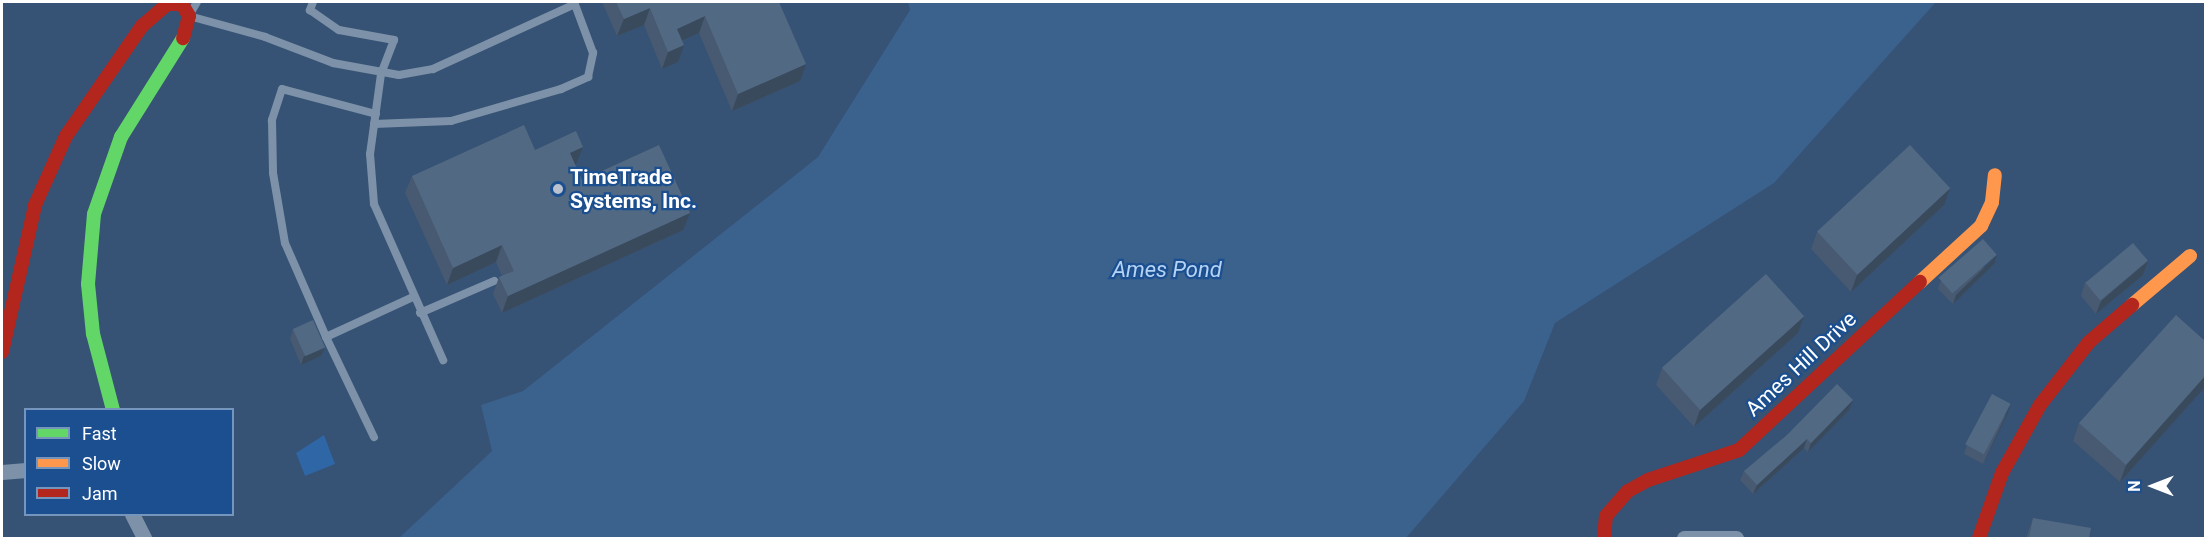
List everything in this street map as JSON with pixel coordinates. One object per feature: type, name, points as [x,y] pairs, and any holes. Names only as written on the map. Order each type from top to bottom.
[{"type":"street","points":[[2,352],[21,257],[47,174],[96,89],[142,26],[161,5],[177,2],[185,7],[189,16],[187,33],[153,81],[121,137],[94,214],[88,284],[93,334],[112,408]]},
{"type":"street","name":"Ames Hill Drive","points":[[1604,538],[1606,516],[1628,491],[1648,480],[1739,450],[1982,226],[1992,202],[1995,175]]},
{"type":"street","points":[[1979,538],[2002,472],[2040,405],[2089,342],[2190,256]]},
{"type":"street","points":[[2,472],[24,470]]},
{"type":"street","points":[[133,516],[146,538]]},
{"type":"street","points":[[144,516],[146,538]]},
{"type":"street","points":[[1684,538],[1736,538]]},
{"type":"lane","points":[[197,2],[189,16],[265,37],[333,63],[381,74],[433,69],[575,3],[592,53],[588,77],[561,90],[451,121],[374,124]]},
{"type":"lane","points":[[313,2],[310,10],[339,30],[394,40],[381,74],[370,154],[374,204],[412,297],[443,360]]},
{"type":"lane","points":[[374,437],[326,337],[285,243],[273,173],[272,120],[282,89],[376,114]]},
{"type":"lane","points":[[420,313],[494,281]]},
{"type":"lane","points":[[326,337],[412,297]]},
{"type":"shaded area","points":[[324,435],[335,464],[305,476],[296,453]]},
{"type":"water","name":"Ames Pond","points":[[908,2],[1936,2],[1774,183],[1555,323],[1524,401],[1406,538],[399,538],[492,451],[481,405],[523,391],[818,157],[910,10]]},
{"type":"building","points":[[616,2],[779,2],[806,64],[738,94],[705,16],[677,29],[684,45],[668,52],[650,8],[624,19]]},
{"type":"building","points":[[524,125],[535,150],[576,131],[583,147],[570,153],[582,180],[659,145],[690,213],[508,296],[499,277],[514,271],[502,245],[453,268],[412,176]]},
{"type":"building","points":[[1910,145],[1950,188],[1857,275],[1817,232]]},
{"type":"building","points":[[1983,239],[1997,255],[1952,294],[1938,278]]},
{"type":"building","points":[[2133,243],[2148,261],[2100,300],[2086,283]]},
{"type":"building","points":[[1766,274],[1804,316],[1700,410],[1662,368]]},
{"type":"building","points":[[2176,315],[2205,341],[2205,376],[2126,465],[2079,423]]},
{"type":"building","points":[[313,320],[325,347],[305,356],[293,329]]},
{"type":"building","points":[[1837,384],[1853,400],[1811,443],[1807,439],[1757,485],[1744,471],[1787,435]]},
{"type":"building","points":[[1992,394],[2011,404],[1984,454],[1965,444]]},
{"type":"building","points":[[2033,518],[2091,528],[2089,538],[2029,538]]},
{"type":"traffic: fast","points":[[112,408],[93,334],[88,284],[94,214],[121,137],[183,38]]},
{"type":"traffic: slow","points":[[1920,282],[1981,226],[1992,202],[1995,175]]},
{"type":"traffic: slow","points":[[2132,305],[2190,256]]},
{"type":"traffic: jam","points":[[2,352],[35,205],[66,136],[142,26],[167,4],[182,4],[189,16],[183,38]]},
{"type":"traffic: jam","points":[[1604,538],[1606,516],[1628,491],[1648,480],[1739,450],[1920,282]]},
{"type":"traffic: jam","points":[[1979,538],[2002,473],[2040,405],[2089,342],[2132,305]]},
{"type":"place","name":"TimeTrade Systems, Inc.","points":[[558,189]]}]
